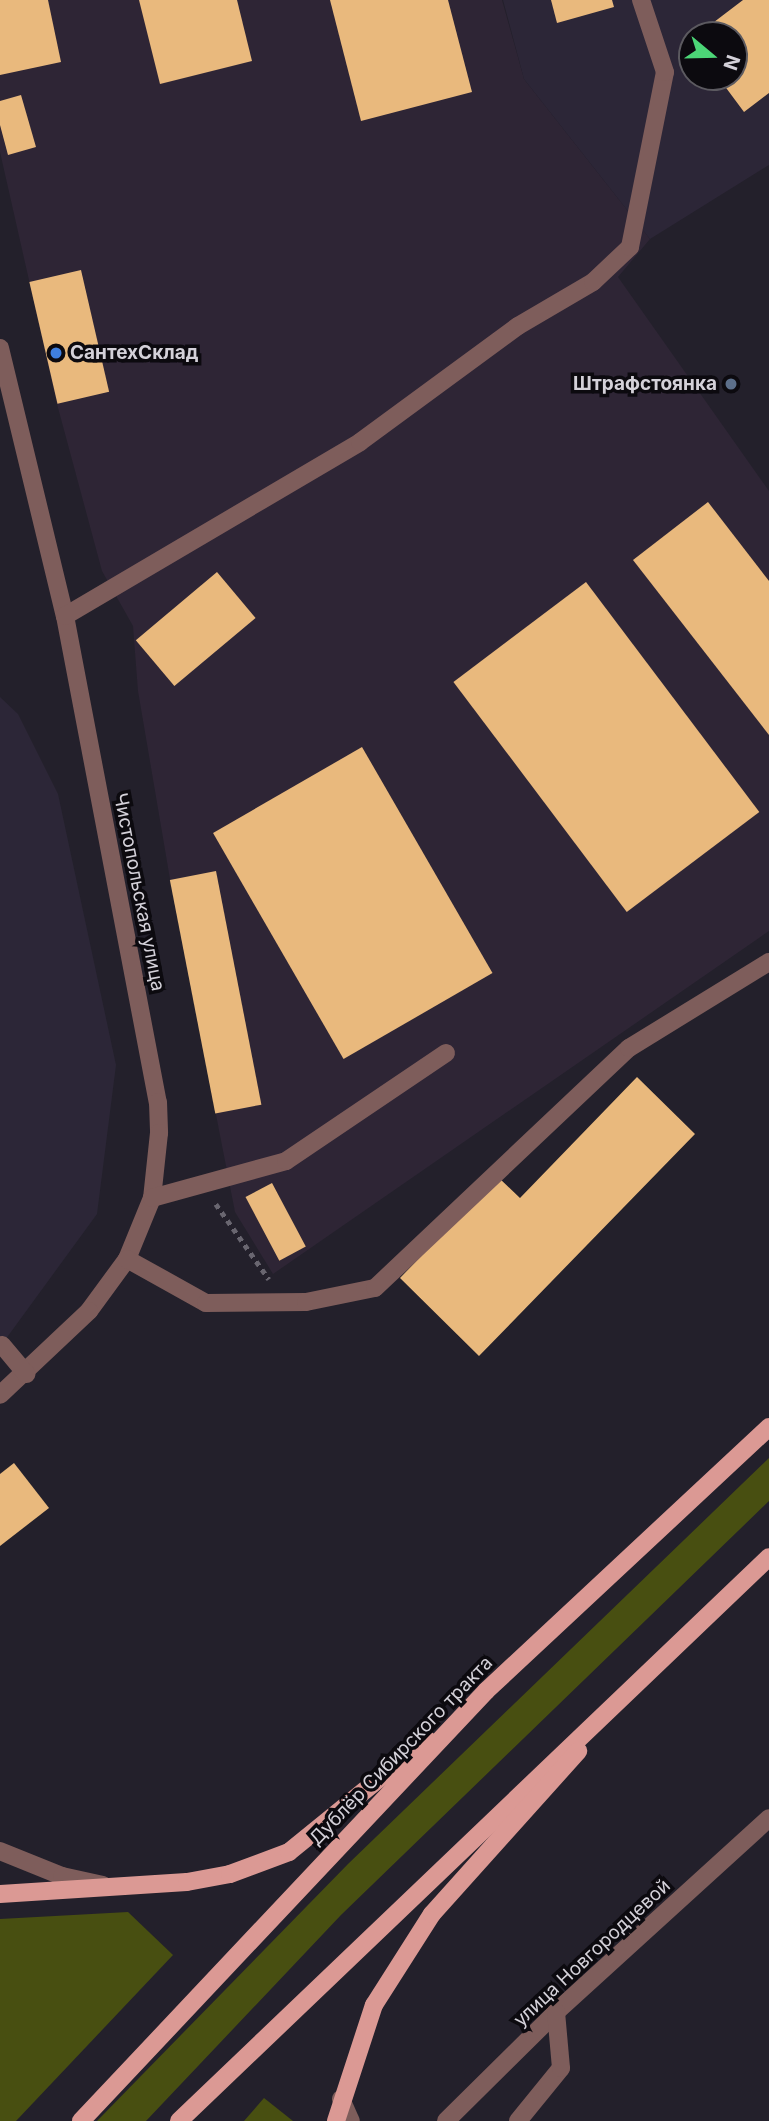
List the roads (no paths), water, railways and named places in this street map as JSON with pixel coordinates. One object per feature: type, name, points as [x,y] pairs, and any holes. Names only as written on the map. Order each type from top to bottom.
[{"type":"main road","name":"Дублёр Сибирского тракта","points":[[81,2121],[486,1691],[769,1427]]},
{"type":"main road","points":[[179,2121],[769,1557]]},
{"type":"main road","points":[[336,2121],[374,2005],[432,1914],[674,1645]]},
{"type":"main road","points":[[0,1894],[117,1888],[230,1874],[289,1852],[486,1691]]},
{"type":"street","points":[[65,616],[360,442],[518,326],[593,282],[631,247],[665,72],[641,0]]},
{"type":"street","name":"Чистопольская улица","points":[[0,348],[7,413],[65,616],[158,1102],[152,1198],[127,1259],[89,1311],[26,1374],[0,1395]]},
{"type":"street","points":[[127,1259],[206,1303],[286,1302],[375,1287],[629,1048],[769,962]]},
{"type":"street","points":[[152,1198],[286,1161],[446,1053]]},
{"type":"street","points":[[2,1345],[26,1374]]},
{"type":"street","name":"улица Новгородцевой","points":[[446,2121],[556,2012],[769,1818]]},
{"type":"street","points":[[0,1851],[62,1876],[117,1888]]},
{"type":"street","points":[[518,2121],[561,2068],[556,2012]]},
{"type":"street","points":[[341,2099],[351,2121]]},
{"type":"place","name":"СантехСклад","points":[[56,353]]},
{"type":"place","name":"Штрафстоянка","points":[[731,384]]}]
